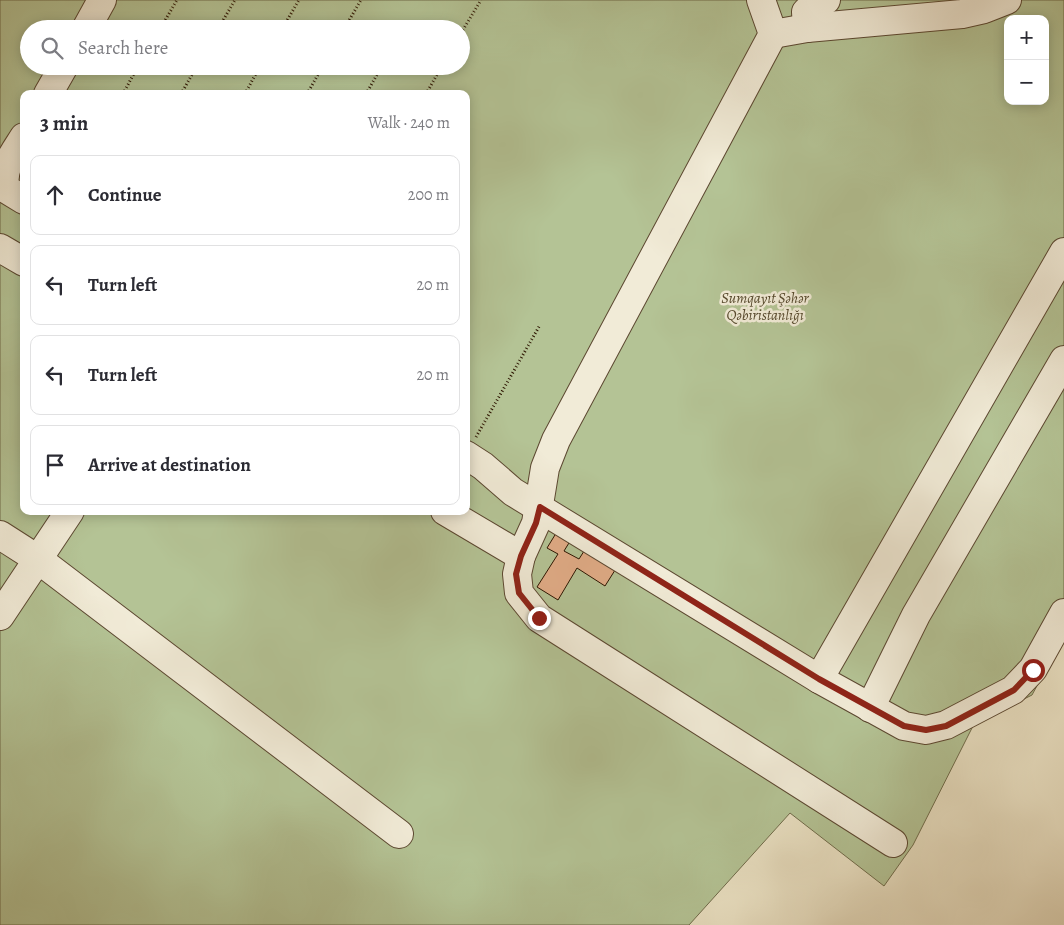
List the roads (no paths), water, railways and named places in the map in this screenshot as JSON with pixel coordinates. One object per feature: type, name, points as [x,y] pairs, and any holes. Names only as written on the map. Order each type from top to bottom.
[{"type":"lane","points":[[91,20],[102,0]]},
{"type":"lane","points":[[761,0],[773,34],[556,440],[545,468],[536,523],[521,556],[516,574],[519,593],[539,618],[893,843]]},
{"type":"lane","points":[[808,28],[806,12],[814,4],[826,0]]},
{"type":"lane","points":[[773,34],[808,28],[962,14],[984,9],[1007,0]]},
{"type":"lane","points":[[50,90],[59,75]]},
{"type":"lane","points":[[20,144],[5,169],[3,180],[6,189],[20,198]]},
{"type":"lane","points":[[0,248],[20,260]]},
{"type":"lane","points":[[819,679],[1064,252]]},
{"type":"lane","points":[[870,708],[916,615],[1064,360]]},
{"type":"lane","points":[[471,446],[483,466],[513,492],[819,679],[904,726],[926,730],[946,726],[1014,690],[1033,670],[1064,613]]},
{"type":"lane","points":[[0,616],[67,515]]},
{"type":"lane","points":[[452,515],[521,556]]},
{"type":"lane","points":[[0,535],[39,560],[399,834]]},
{"type":"park label","name":"Sumqayıt Şəhər Qəbiristanlığı","points":[[765,306]]}]
